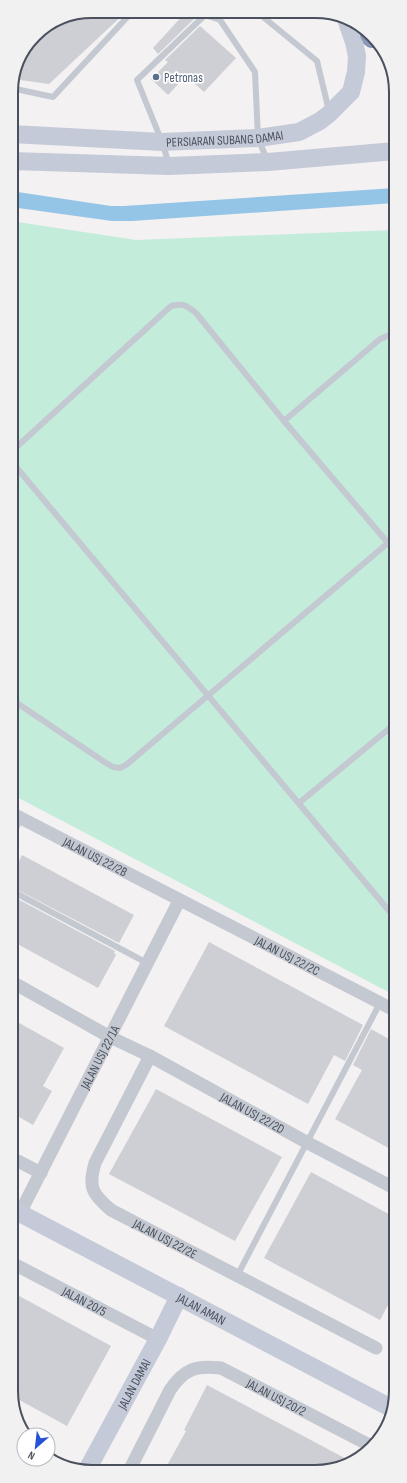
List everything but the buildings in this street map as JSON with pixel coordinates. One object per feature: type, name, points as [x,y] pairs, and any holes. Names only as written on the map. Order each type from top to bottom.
[{"type":"street","name":"PERSIARAN SUBANG DAMAI","points":[[18,134],[162,142],[258,138],[299,132],[320,121],[351,92],[356,72],[357,56],[349,26]]},
{"type":"street","name":"PERSIARAN SUBANG DAMAI","points":[[18,161],[169,166],[268,162],[389,152]]},
{"type":"street","name":"JALAN USJ 22/2B","points":[[18,817],[179,901]]},
{"type":"street","name":"JALAN USJ 22/1A","points":[[18,1208],[41,1173],[179,901]]},
{"type":"street","name":"JALAN USJ 22/2C","points":[[179,901],[389,1008]]},
{"type":"street","name":"JALAN USJ 22/2D","points":[[18,985],[110,1037],[150,1056],[308,1143],[389,1185]]},
{"type":"street","name":"JALAN USJ 22/2E","points":[[150,1056],[95,1162],[91,1176],[92,1189],[99,1200],[111,1210],[237,1277],[376,1348]]},
{"type":"street","points":[[18,1161],[41,1173]]},
{"type":"street","name":"JALAN AMAN","points":[[18,1212],[388,1406]]},
{"type":"street","name":"JALAN 20/5","points":[[18,1265],[158,1338]]},
{"type":"street","name":"JALAN DAMAI","points":[[90,1465],[179,1296]]},
{"type":"street","name":"JALAN USJ 20/2","points":[[132,1465],[170,1390],[178,1379],[196,1367],[220,1368],[367,1444]]},
{"type":"lane","points":[[18,90],[53,97],[126,18]]},
{"type":"lane","points":[[169,166],[162,142],[138,80],[202,18]]},
{"type":"lane","points":[[214,18],[220,20],[255,72],[258,138],[268,162]]},
{"type":"lane","points":[[264,18],[316,61],[329,114]]},
{"type":"lane","points":[[18,446],[171,306],[181,304],[196,313],[284,421],[388,543],[126,765],[120,768],[113,767],[106,763],[18,704]]},
{"type":"lane","points":[[284,421],[380,339],[389,335]]},
{"type":"lane","points":[[18,470],[389,911]]},
{"type":"lane","points":[[299,803],[389,728]]},
{"type":"lane","points":[[18,894],[147,963]]},
{"type":"lane","points":[[237,1277],[380,1003]]},
{"type":"green space","points":[[18,222],[136,240],[389,230],[389,992],[18,798]]},
{"type":"water","points":[[389,188],[389,203],[132,221],[112,221],[18,208],[18,192],[111,206]]},
{"type":"place","name":"Petronas","points":[[156,77]]}]
